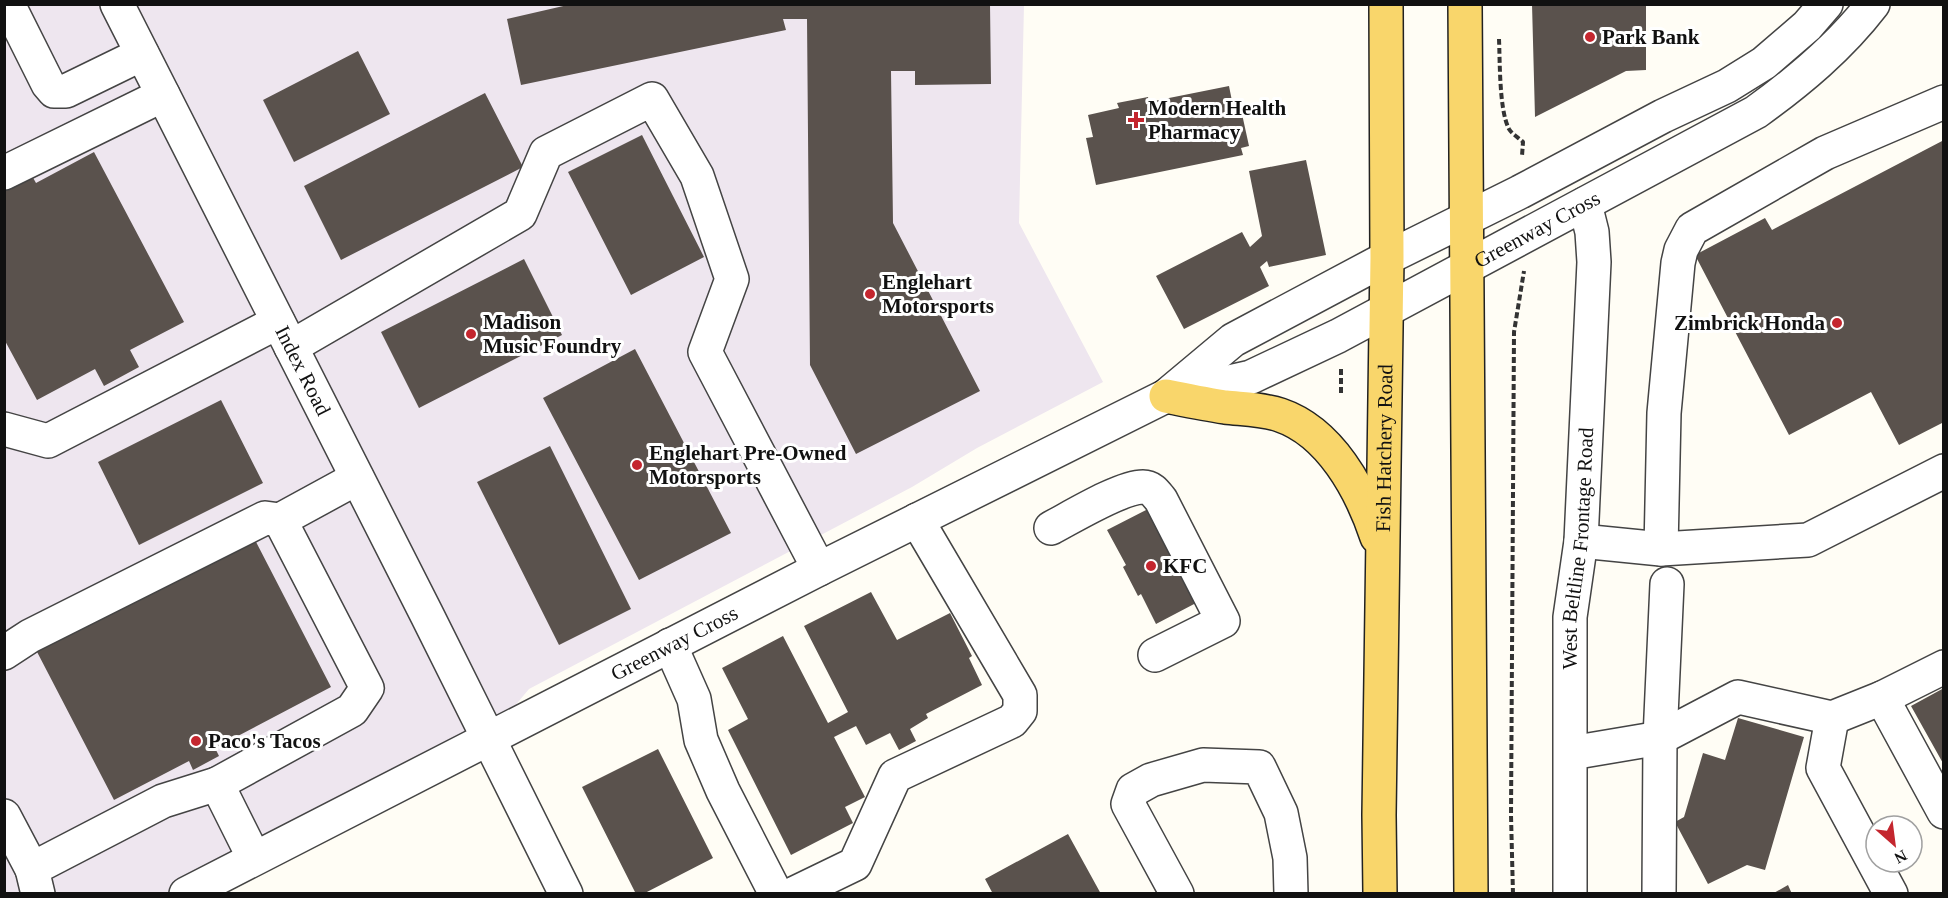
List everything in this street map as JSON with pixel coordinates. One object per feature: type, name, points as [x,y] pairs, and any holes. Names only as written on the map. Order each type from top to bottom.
[{"type":"main road","name":"Fish Hatchery Road","points":[[1380,894],[1379,815],[1387,258],[1386,4]]},
{"type":"main road","points":[[1466,4],[1471,894]]},
{"type":"main road","points":[[1166,396],[1277,414],[1296,421],[1313,434],[1336,457],[1362,499],[1378,542],[1383,569]]},
{"type":"street","points":[[8,4],[48,84],[54,91],[66,91],[142,54]]},
{"type":"street","name":"Index Road","points":[[117,4],[566,894]]},
{"type":"street","name":"Greenway Cross","points":[[186,894],[819,569],[1166,396],[1233,340],[1663,116],[1727,86],[1764,63],[1807,26],[1826,4]]},
{"type":"street","name":"Greenway Cross","points":[[1166,396],[1251,377],[1338,336],[1756,112],[1791,87],[1822,59],[1846,36],[1873,4]]},
{"type":"street","points":[[4,172],[163,95]]},
{"type":"street","points":[[4,429],[48,441],[284,335],[520,214],[546,153],[652,99],[697,176],[732,279],[705,352],[819,569]]},
{"type":"street","points":[[1661,549],[1664,413],[1678,263],[1681,250],[1692,230],[1825,153],[1944,102]]},
{"type":"street","name":"West Beltline Frontage Road","points":[[1570,894],[1570,617],[1581,541],[1594,262],[1592,232],[1585,204]]},
{"type":"street","points":[[1581,541],[1661,549],[1808,540],[1944,471]]},
{"type":"street","points":[[4,653],[30,636],[265,518],[280,520],[357,478]]},
{"type":"street","points":[[1050,528],[1123,492],[1143,487],[1153,490],[1161,500],[1223,621],[1155,656]]},
{"type":"street","points":[[4,816],[35,881],[163,801],[217,784],[352,710],[367,688],[280,520]]},
{"type":"street","points":[[793,894],[855,864],[895,776],[1012,721],[1020,711],[1020,695],[917,520]]},
{"type":"street","points":[[1659,894],[1660,738],[1667,584]]},
{"type":"street","points":[[670,645],[694,699],[701,740],[723,791],[776,894]]},
{"type":"street","points":[[1571,753],[1660,738],[1738,697],[1832,718],[1882,698],[1944,667]]},
{"type":"street","points":[[1882,698],[1944,812]]},
{"type":"street","points":[[1832,718],[1823,768],[1891,894]]},
{"type":"street","points":[[1177,894],[1128,804],[1133,790],[1151,780],[1203,765],[1259,767],[1281,813],[1290,858],[1291,894]]},
{"type":"street","points":[[217,784],[254,858]]},
{"type":"path","points":[[1499,36],[1500,89],[1505,115],[1509,129],[1523,142]]},
{"type":"path","points":[[1514,894],[1511,815],[1514,332],[1524,273]]},
{"type":"path","points":[[1341,366],[1341,395]]},
{"type":"shaded area","points":[[5,5],[1024,5],[1019,223],[1103,382],[977,448],[912,487],[529,689],[488,738],[186,893],[5,894]]},
{"type":"building","name":"Englehart Motorsports","points":[[572,4],[990,4],[991,84],[915,85],[915,71],[891,71],[893,223],[980,391],[856,454],[810,365],[807,19],[783,19],[786,30],[521,85],[507,19]]},
{"type":"building","name":"Park Bank","points":[[1532,4],[1646,4],[1646,70],[1626,71],[1535,117]]},
{"type":"building","points":[[358,51],[390,114],[294,162],[263,100]]},
{"type":"building","points":[[1229,86],[1235,116],[1242,114],[1249,146],[1241,148],[1243,155],[1096,185],[1086,138],[1093,137],[1088,115],[1119,108],[1117,103],[1148,97],[1149,102]]},
{"type":"building","points":[[485,93],[523,167],[341,260],[304,186]]},
{"type":"building","points":[[642,135],[704,257],[631,295],[568,172]]},
{"type":"building","name":"Zimbrick Honda","points":[[1944,140],[1944,422],[1899,445],[1871,392],[1789,435],[1695,255],[1765,218],[1772,230]]},
{"type":"building","points":[[94,152],[184,322],[130,350],[139,367],[104,386],[95,369],[37,400],[4,339],[4,179],[27,167],[36,183]]},
{"type":"building","points":[[1306,160],[1326,255],[1269,267],[1267,261],[1260,267],[1269,286],[1184,329],[1156,276],[1242,232],[1250,247],[1262,236],[1249,171]]},
{"type":"building","name":"Madison Music Foundry","points":[[524,259],[562,335],[419,408],[381,332]]},
{"type":"building","name":"Englehart Pre-Owned Motorsports","points":[[635,349],[731,533],[639,580],[543,398]]},
{"type":"building","points":[[221,400],[263,483],[139,545],[98,462]]},
{"type":"building","points":[[550,446],[631,609],[559,645],[477,482]]},
{"type":"building","name":"KFC","points":[[1148,509],[1196,603],[1156,624],[1141,594],[1138,596],[1123,567],[1126,565],[1107,530]]},
{"type":"building","points":[[253,536],[331,687],[215,748],[219,756],[193,770],[189,761],[114,800],[35,648]]},
{"type":"building","points":[[871,592],[897,640],[950,613],[972,656],[969,658],[982,685],[926,714],[928,718],[910,729],[916,741],[899,750],[890,733],[866,745],[856,726],[834,737],[865,797],[845,807],[853,823],[791,855],[728,730],[748,719],[722,668],[783,636],[828,723],[848,712],[804,626]]},
{"type":"building","points":[[1944,688],[1944,765],[1911,706]]},
{"type":"building","points":[[1738,718],[1804,737],[1765,870],[1747,865],[1708,884],[1675,822],[1684,817],[1703,753],[1725,760]]},
{"type":"building","points":[[658,749],[713,858],[643,894],[636,894],[582,787]]},
{"type":"building","points":[[1068,834],[1101,894],[993,894],[985,879]]},
{"type":"building","points":[[1788,885],[1792,894],[1772,894]]},
{"type":"place","name":"Park Bank","points":[[1590,37]]},
{"type":"place","name":"Modern Health Pharmacy","points":[[1136,120]]},
{"type":"place","name":"Englehart Motorsports","points":[[870,294]]},
{"type":"place","name":"Zimbrick Honda","points":[[1837,323]]},
{"type":"place","name":"Madison Music Foundry","points":[[471,334]]},
{"type":"place","name":"Englehart Pre-Owned Motorsports","points":[[637,465]]},
{"type":"place","name":"KFC","points":[[1151,566]]},
{"type":"place","name":"Paco's Tacos","points":[[196,741]]}]
